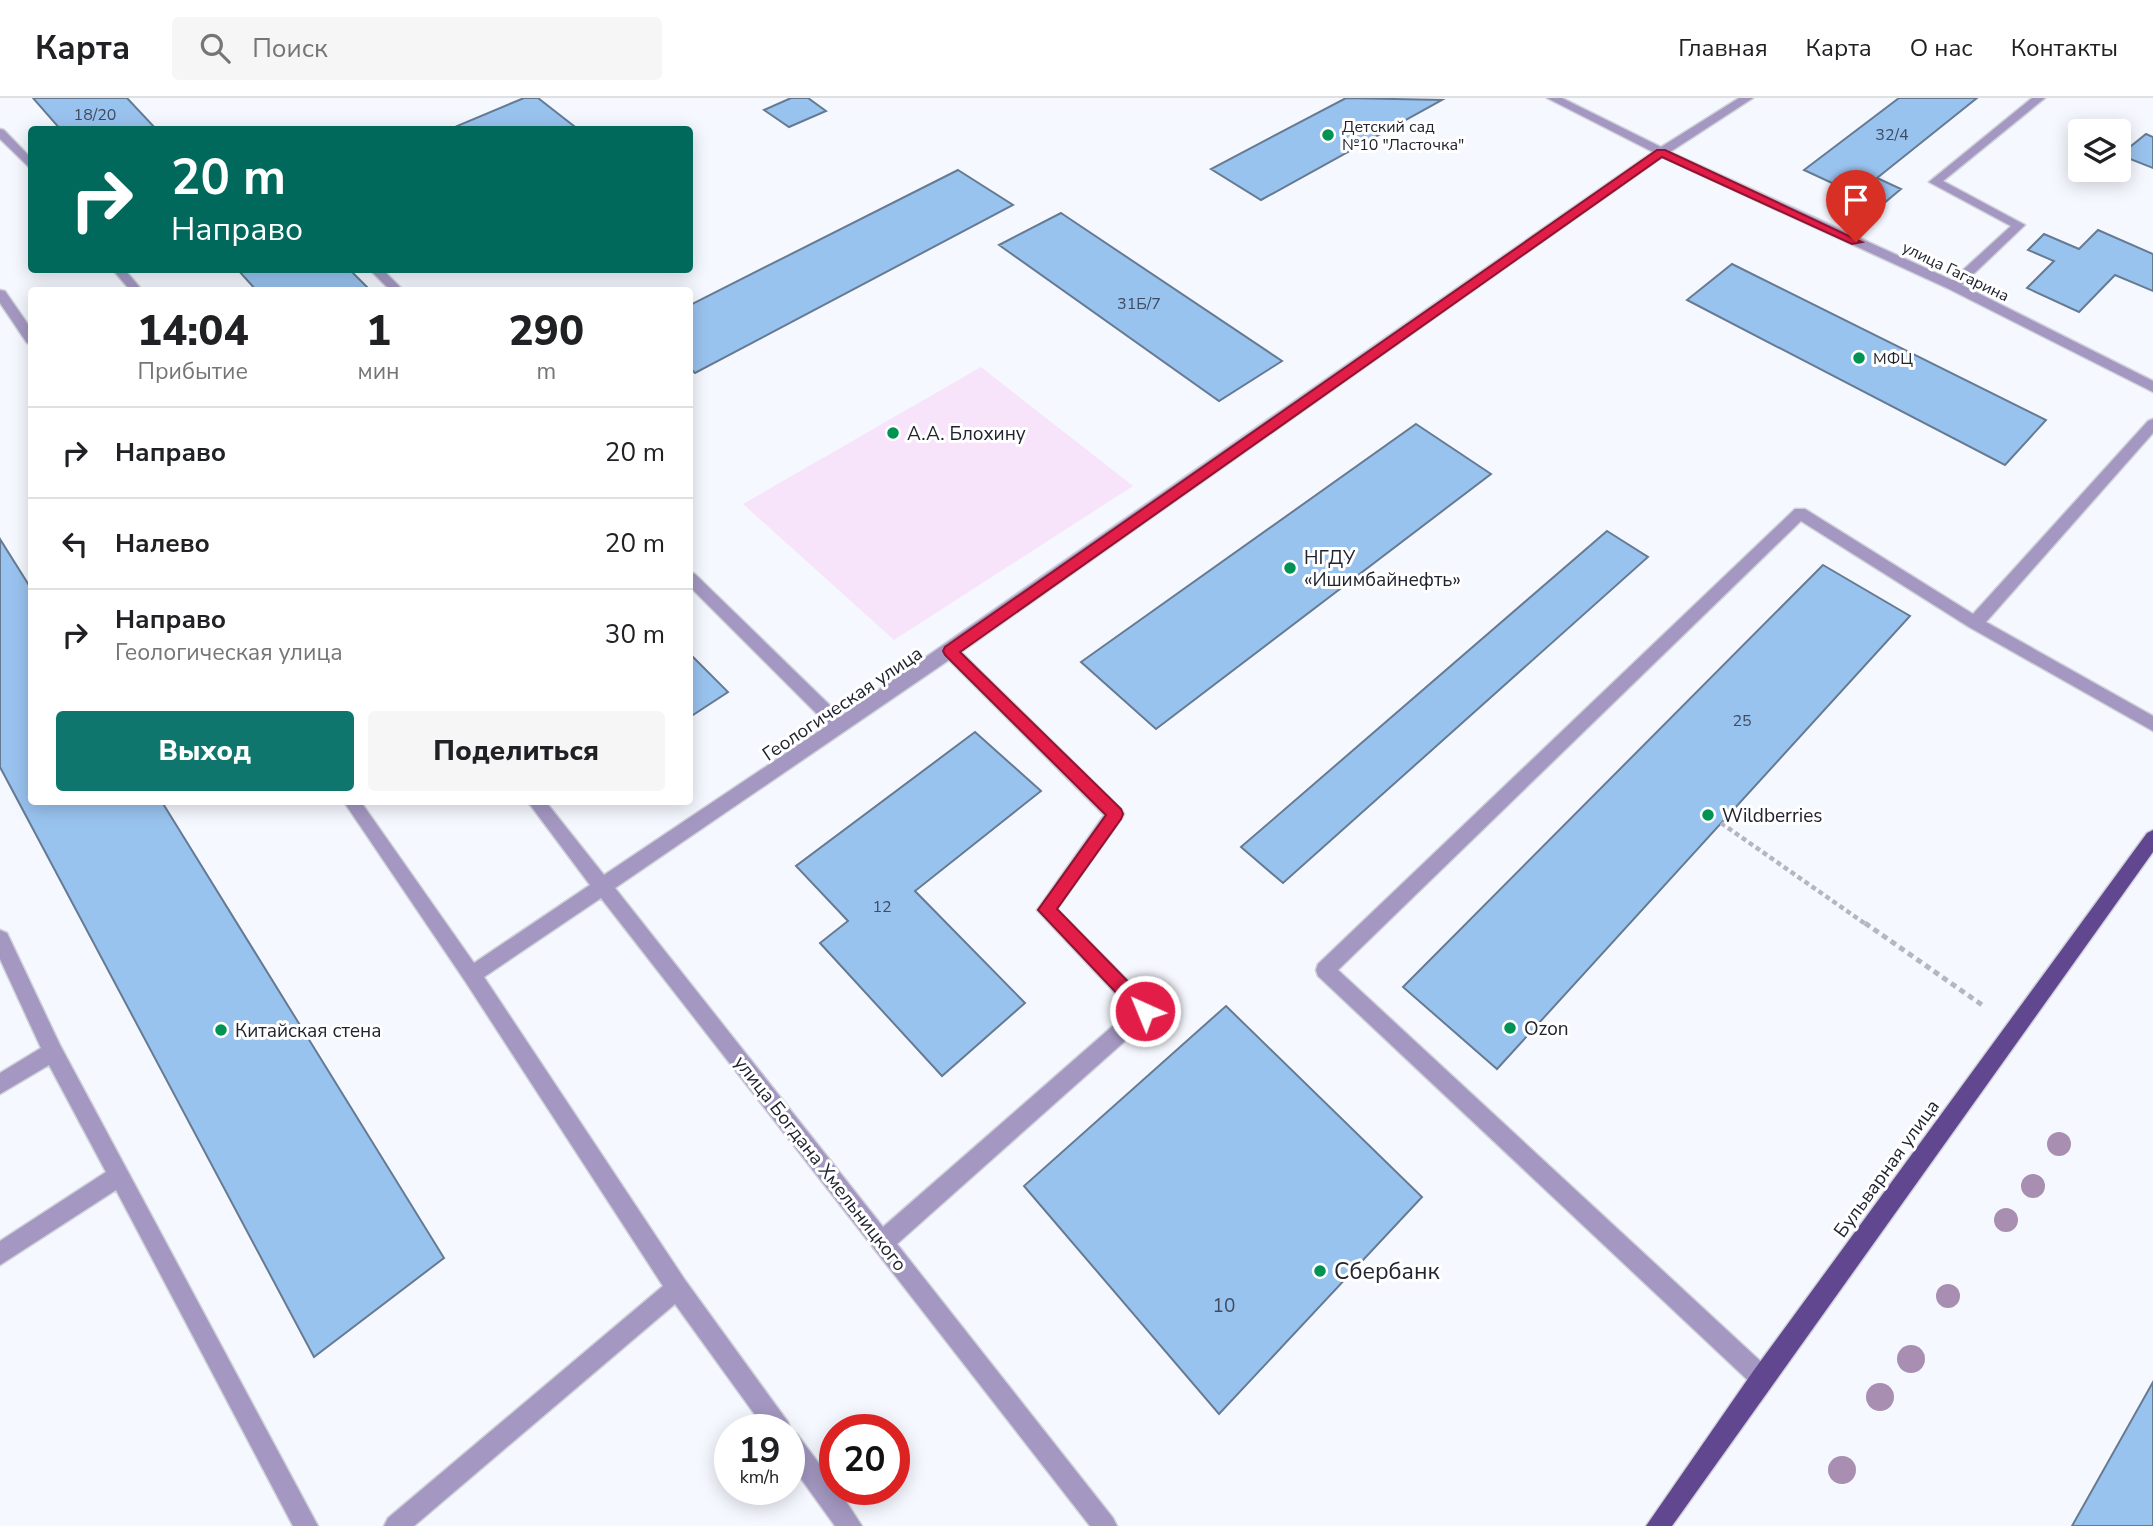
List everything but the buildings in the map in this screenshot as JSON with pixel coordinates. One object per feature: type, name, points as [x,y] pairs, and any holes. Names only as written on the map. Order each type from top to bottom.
[{"type":"main road","name":"Бульварная улица","points":[[1658,1526],[2153,838]]},
{"type":"street","name":"улица Гагарина","points":[[1553,98],[1661,152],[1954,286],[2153,387]]},
{"type":"street","name":"Геологическая улица","points":[[472,975],[841,727],[1661,152],[1747,98]]},
{"type":"street","points":[[1954,286],[2019,225],[1935,182],[2039,98]]},
{"type":"street","points":[[0,132],[28,163]]},
{"type":"street","points":[[122,273],[133,287]]},
{"type":"street","points":[[379,273],[394,287]]},
{"type":"street","points":[[0,294],[28,334]]},
{"type":"street","points":[[1975,623],[2153,424]]},
{"type":"street","points":[[1762,1378],[1325,970],[1800,513],[1975,623],[2153,724]]},
{"type":"street","points":[[693,581],[841,727]]},
{"type":"street","points":[[884,1242],[1145,1011],[1046,910],[1115,814],[950,651]]},
{"type":"street","points":[[354,805],[472,975],[677,1288],[768,1414]]},
{"type":"street","name":"улица Богдана Хмельницкого","points":[[538,805],[1105,1526]]},
{"type":"street","points":[[0,939],[53,1052],[306,1526]]},
{"type":"street","points":[[0,1084],[53,1052]]},
{"type":"street","points":[[0,1254],[119,1175]]},
{"type":"street","points":[[396,1526],[677,1288]]},
{"type":"street","points":[[805,1464],[850,1526]]},
{"type":"path","points":[[1721,823],[2015,1028]]},
{"type":"shaded area","points":[[981,367],[1133,486],[894,640],[743,504]]},
{"type":"place","name":"Детский сад №10 \"Ласточка\"","points":[[1328,135]]},
{"type":"place","name":"МФЦ","points":[[1859,358]]},
{"type":"place","name":"А.А. Блохину","points":[[893,433]]},
{"type":"place","name":"НГДУ «Ишимбайнефть»","points":[[1290,568]]},
{"type":"place","name":"Wildberries","points":[[1708,815]]},
{"type":"place","name":"Ozon","points":[[1510,1028]]},
{"type":"place","name":"Китайская стена","points":[[221,1030]]},
{"type":"place","name":"Сбербанк","points":[[1320,1271]]},
{"type":"route","points":[[1145,1011],[1046,910],[1115,814],[950,651],[1661,152],[1856,242]]}]
